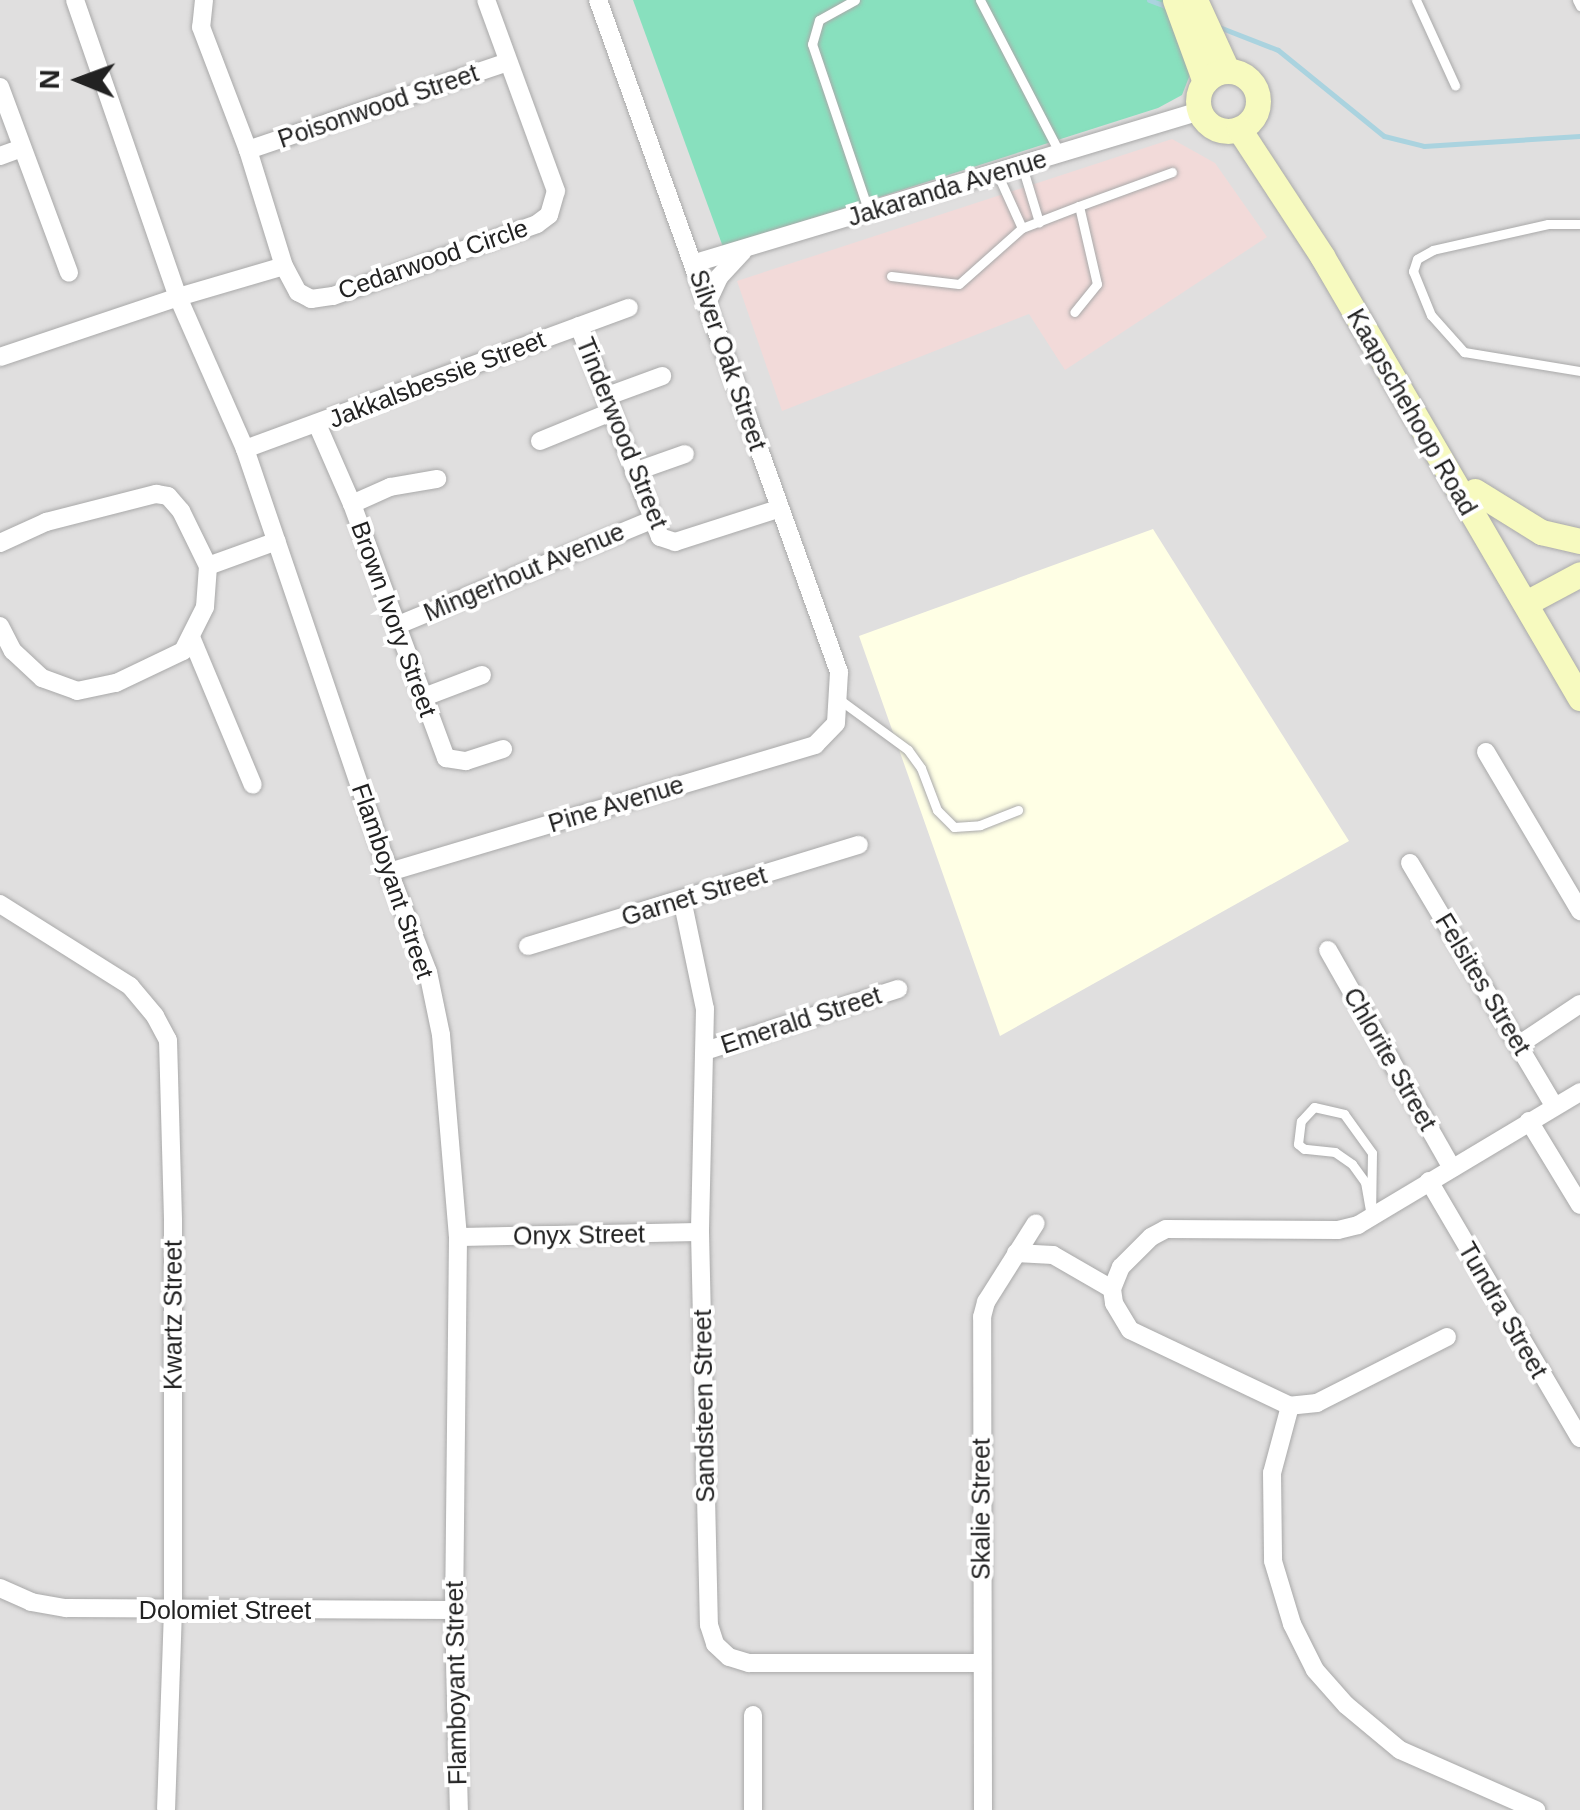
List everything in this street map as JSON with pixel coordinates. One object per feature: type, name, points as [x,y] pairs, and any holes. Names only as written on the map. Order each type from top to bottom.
[{"type":"main road","points":[[1175,0],[1216,76]]},
{"type":"main road","points":[[1195,0],[1216,76]]},
{"type":"main road","points":[[1242,74],[1256,90],[1258,100],[1245,124],[1218,129],[1200,111],[1200,91],[1216,76],[1242,74]]},
{"type":"main road","name":"Kaapschehoop Road","points":[[1245,124],[1335,248],[1475,492],[1580,698]]},
{"type":"main road","name":"Kaapschehoop Road","points":[[1245,124],[1532,599],[1580,666]]},
{"type":"main road","points":[[1475,492],[1541,532],[1580,541]]},
{"type":"main road","points":[[1532,599],[1580,574]]},
{"type":"street","name":"Flamboyant Street","points":[[75,0],[178,296],[245,449],[389,872],[428,972],[441,1036],[458,1237],[454,1610],[459,1810]]},
{"type":"street","name":"Cedarwood Circle","points":[[204,0],[201,27],[248,150],[284,266],[298,292],[310,298],[333,296],[537,224],[549,214],[556,191],[486,0]]},
{"type":"street","name":"Silver Oak Street","points":[[598,0],[838,672],[840,700],[836,723]]},
{"type":"street","name":"Poisonwood Street","points":[[248,150],[508,62]]},
{"type":"street","points":[[0,87],[69,272]]},
{"type":"street","name":"Jakaranda Avenue","points":[[695,263],[1200,111]]},
{"type":"street","points":[[0,156],[22,148]]},
{"type":"street","points":[[708,301],[720,277],[747,248]]},
{"type":"street","points":[[0,358],[178,296],[284,266]]},
{"type":"street","name":"Jakkalsbessie Street","points":[[245,449],[628,308]]},
{"type":"street","name":"Tinderwood Street","points":[[579,326],[660,536],[676,542],[778,509]]},
{"type":"street","points":[[540,441],[662,376]]},
{"type":"street","name":"Brown Ivory Street","points":[[316,424],[352,504],[446,758],[466,761],[504,749]]},
{"type":"street","points":[[634,472],[684,454]]},
{"type":"street","points":[[352,504],[390,487],[437,478]]},
{"type":"street","points":[[0,543],[46,522],[156,494],[168,496],[181,510],[208,566],[205,607],[183,651],[156,668],[116,683],[77,691],[42,678],[13,651],[0,626]]},
{"type":"street","name":"Mingerhout Avenue","points":[[398,625],[651,520]]},
{"type":"street","points":[[208,566],[276,542]]},
{"type":"street","points":[[191,637],[253,785]]},
{"type":"street","points":[[424,697],[482,675]]},
{"type":"street","name":"Pine Avenue","points":[[389,872],[815,745],[836,723]]},
{"type":"street","points":[[1486,752],[1580,911]]},
{"type":"street","name":"Garnet Street","points":[[528,946],[859,844]]},
{"type":"street","name":"Felsites Street","points":[[1410,863],[1554,1106]]},
{"type":"street","name":"Sandsteen Street","points":[[682,900],[700,975],[705,1051],[700,1232],[710,1625],[716,1644],[729,1657],[749,1663],[980,1663]]},
{"type":"street","name":"Kwartz Street","points":[[0,904],[130,986],[155,1016],[168,1040],[173,1189],[173,1610],[166,1810]]},
{"type":"street","name":"Chlorite Street","points":[[1328,950],[1452,1168]]},
{"type":"street","name":"Emerald Street","points":[[705,1051],[898,989]]},
{"type":"street","points":[[1520,1044],[1580,1004]]},
{"type":"street","points":[[1446,1337],[1317,1404],[1290,1406],[1130,1330],[1114,1303],[1112,1289],[1121,1267],[1151,1237],[1166,1229],[1338,1230],[1372,1219],[1580,1092]]},
{"type":"street","points":[[1529,1121],[1580,1205]]},
{"type":"street","name":"Tundra Street","points":[[1429,1181],[1580,1438]]},
{"type":"street","name":"Skalie Street","points":[[983,1810],[982,1318],[986,1302],[1036,1222]]},
{"type":"street","name":"Onyx Street","points":[[458,1237],[700,1232]]},
{"type":"street","points":[[1016,1254],[1054,1255],[1112,1289]]},
{"type":"street","points":[[1290,1406],[1272,1473],[1272,1561],[1292,1624],[1315,1670],[1346,1705],[1400,1750],[1536,1810]]},
{"type":"street","name":"Dolomiet Street","points":[[0,1588],[31,1602],[66,1608],[454,1610]]},
{"type":"street","points":[[753,1716],[753,1810]]},
{"type":"street","points":[[153,1810],[174,1810]]},
{"type":"lane","points":[[855,0],[819,20],[812,44],[869,212]]},
{"type":"lane","points":[[980,0],[1060,154]]},
{"type":"lane","points":[[1416,0],[1455,85]]},
{"type":"lane","points":[[1022,166],[1039,222]]},
{"type":"lane","points":[[891,276],[959,284],[1022,228],[1172,172]]},
{"type":"lane","points":[[997,173],[1022,228]]},
{"type":"lane","points":[[1074,312],[1097,284],[1079,206]]},
{"type":"lane","points":[[1580,224],[1548,224],[1433,250],[1417,258],[1414,271],[1432,315],[1464,352],[1580,371]]},
{"type":"lane","points":[[840,700],[908,750],[921,768],[936,810],[954,827],[980,826],[1018,810]]},
{"type":"lane","points":[[1314,1107],[1344,1114],[1372,1153],[1372,1219],[1364,1182],[1352,1164],[1335,1152],[1304,1149],[1298,1144],[1301,1120],[1314,1107]]},
{"type":"shaded area","points":[[0,0],[1580,0],[1580,1810],[0,1810]]},
{"type":"shaded area","points":[[1172,139],[1215,163],[1267,237],[1065,370],[1029,314],[782,411],[737,281]]},
{"type":"shaded area","points":[[1153,529],[1349,841],[1000,1036],[859,636]]},
{"type":"green space","points":[[633,0],[1174,0],[1193,67],[1182,95],[1158,108],[723,247]]},
{"type":"waterway","points":[[1149,0],[1168,7]]},
{"type":"waterway","points":[[1219,27],[1278,50],[1384,136],[1424,146],[1580,136]]}]
